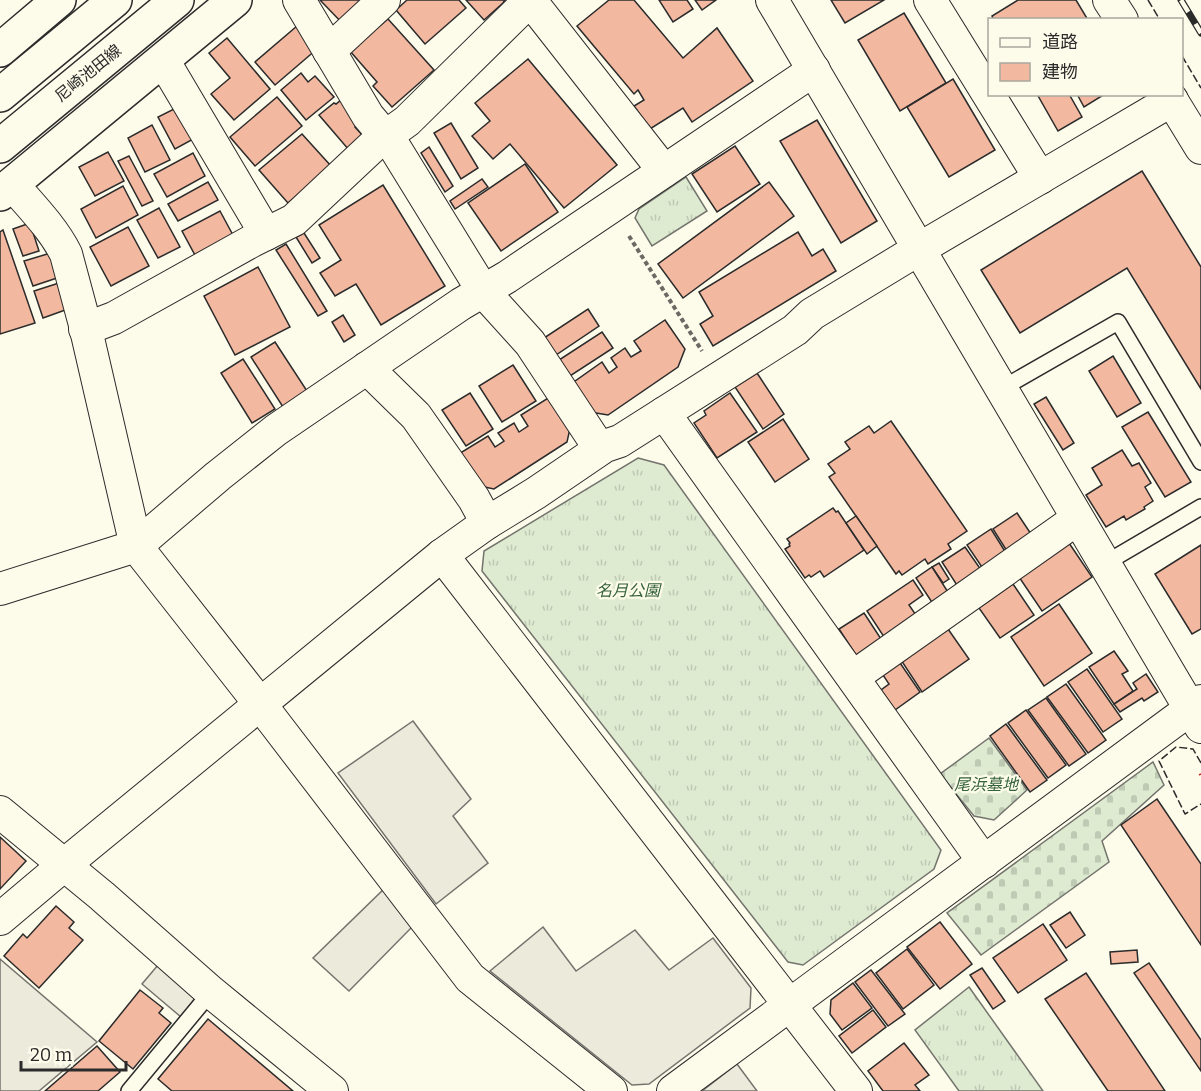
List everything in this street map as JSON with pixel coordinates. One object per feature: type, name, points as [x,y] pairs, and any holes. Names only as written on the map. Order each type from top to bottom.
[{"type":"main road","points":[[0,50],[59,0]]},
{"type":"main road","points":[[0,95],[115,0]]},
{"type":"main road","name":"尼崎池田線","points":[[0,146],[177,0]]},
{"type":"main road","points":[[6,189],[235,0]]},
{"type":"street","points":[[299,0],[368,116],[394,148],[483,291],[530,343],[600,449]]},
{"type":"street","points":[[329,51],[384,0]]},
{"type":"street","points":[[85,328],[114,318],[294,220],[385,136],[407,121],[530,0],[664,171]]},
{"type":"street","points":[[673,1091],[984,862],[1197,713],[1077,519],[772,0]]},
{"type":"street","points":[[930,0],[988,94]]},
{"type":"street","points":[[1109,0],[1121,18]]},
{"type":"street","points":[[163,60],[266,234]]},
{"type":"street","points":[[0,589],[136,546],[276,430],[461,304],[507,277],[814,70]]},
{"type":"street","points":[[989,96],[1040,178]]},
{"type":"street","points":[[0,920],[442,555],[604,446],[620,441],[795,330],[812,314],[1040,178],[1170,97],[1201,148]]},
{"type":"street","points":[[6,189],[61,244],[66,254],[136,546],[470,978],[611,1091]]},
{"type":"street","points":[[367,368],[416,416],[474,500],[487,523]]},
{"type":"street","points":[[664,413],[984,862]]},
{"type":"street","points":[[853,677],[1077,519]]},
{"type":"street","points":[[442,555],[856,1091]]},
{"type":"street","points":[[0,812],[332,1091]]},
{"type":"lane","points":[[1001,389],[1118,322],[1201,462]]},
{"type":"lane","points":[[1104,564],[1201,507]]},
{"type":"lane","points":[[129,1091],[212,992]]},
{"type":"path","points":[[610,207],[707,358]]},
{"type":"green space","points":[[686,177],[707,211],[652,246],[635,218],[639,209]]},
{"type":"green space","name":"名月公園","points":[[638,458],[664,465],[941,850],[934,869],[803,965],[788,962],[482,571],[484,551]]},
{"type":"green space","name":"尾浜墓地","points":[[989,738],[1027,790],[994,820],[974,816],[940,774]]},
{"type":"green space","points":[[1153,762],[1164,785],[1102,841],[1109,862],[981,955],[947,913]]},
{"type":"green space","points":[[969,987],[1043,1091],[959,1091],[915,1030]]},
{"type":"shaded area","points":[[413,721],[471,799],[453,816],[488,863],[436,904],[338,773]]},
{"type":"shaded area","points":[[385,888],[412,927],[349,991],[313,958]]},
{"type":"shaded area","points":[[543,927],[576,971],[635,930],[669,970],[713,938],[751,988],[750,1008],[649,1084],[632,1085],[490,971]]},
{"type":"shaded area","points":[[0,959],[97,1042],[39,1091],[0,1091]]},
{"type":"shaded area","points":[[158,965],[197,997],[181,1017],[142,984]]},
{"type":"shaded area","points":[[737,1064],[757,1091],[702,1091]]},
{"type":"building","points":[[320,0],[372,0],[345,26]]},
{"type":"building","points":[[407,0],[459,0],[466,8],[425,44],[396,10]]},
{"type":"building","points":[[466,0],[505,0],[484,20]]},
{"type":"building","points":[[609,0],[634,0],[683,58],[717,28],[753,81],[692,122],[683,108],[650,129],[634,106],[644,100],[638,90],[634,94],[577,26]]},
{"type":"building","points":[[659,0],[687,0],[693,9],[673,22]]},
{"type":"building","points":[[695,0],[716,0],[702,10]]},
{"type":"building","points":[[831,0],[884,0],[845,23]]},
{"type":"building","points":[[1018,0],[1076,0],[1087,18],[993,18],[992,16]]},
{"type":"building","points":[[904,13],[946,83],[900,111],[858,40]]},
{"type":"building","points":[[388,19],[434,70],[392,107],[373,86],[377,82],[350,51]]},
{"type":"building","points":[[297,26],[317,49],[275,85],[255,62]]},
{"type":"building","points":[[227,38],[270,89],[234,120],[211,94],[230,78],[209,53]]},
{"type":"building","points":[[528,59],[617,165],[564,208],[510,144],[493,159],[472,136],[490,121],[475,103]]},
{"type":"building","points":[[301,73],[308,82],[315,76],[334,97],[306,120],[281,90]]},
{"type":"building","points":[[953,79],[995,150],[949,177],[907,107]]},
{"type":"building","points":[[347,95],[362,122],[355,127],[364,137],[349,150],[319,115]]},
{"type":"building","points":[[1038,96],[1070,96],[1082,117],[1058,131]]},
{"type":"building","points":[[1078,96],[1102,96],[1084,107]]},
{"type":"building","points":[[277,97],[302,126],[255,166],[230,137]]},
{"type":"building","points":[[180,106],[197,137],[175,149],[158,117]]},
{"type":"building","points":[[817,120],[877,221],[841,243],[780,141]]},
{"type":"building","points":[[451,123],[478,168],[461,179],[434,133]]},
{"type":"building","points":[[152,125],[170,160],[145,172],[128,138]]},
{"type":"building","points":[[302,134],[331,166],[288,203],[259,170]]},
{"type":"building","points":[[735,146],[760,184],[717,212],[692,174]]},
{"type":"building","points":[[429,147],[453,186],[445,192],[421,153]]},
{"type":"building","points":[[108,152],[124,181],[95,196],[79,167]]},
{"type":"building","points":[[193,153],[205,176],[167,197],[154,174]]},
{"type":"building","points":[[129,156],[153,201],[142,206],[118,161]]},
{"type":"building","points":[[525,164],[558,212],[501,251],[468,203]]},
{"type":"building","points":[[1142,171],[1201,267],[1201,389],[1127,268],[1020,333],[981,270]]},
{"type":"building","points":[[482,179],[488,187],[455,209],[450,201]]},
{"type":"building","points":[[208,182],[218,200],[178,221],[168,204]]},
{"type":"building","points":[[769,182],[794,216],[683,298],[658,264]]},
{"type":"building","points":[[383,185],[445,286],[381,325],[356,284],[335,296],[320,273],[341,260],[319,225]]},
{"type":"building","points":[[123,186],[138,215],[96,238],[81,209]]},
{"type":"building","points":[[159,208],[180,247],[158,258],[137,220]]},
{"type":"building","points":[[220,211],[234,237],[196,257],[182,231]]},
{"type":"building","points":[[30,223],[39,251],[23,256],[13,229]]},
{"type":"building","points":[[128,227],[149,266],[111,286],[90,247]]},
{"type":"building","points":[[3,230],[35,323],[0,334],[0,232]]},
{"type":"building","points":[[798,232],[812,256],[823,249],[836,271],[713,346],[700,324],[713,316],[699,292]]},
{"type":"building","points":[[304,233],[320,258],[312,263],[296,237]]},
{"type":"building","points":[[286,244],[327,311],[318,316],[276,250]]},
{"type":"building","points":[[54,252],[63,276],[33,286],[24,261]]},
{"type":"building","points":[[258,267],[290,327],[235,355],[204,296]]},
{"type":"building","points":[[59,283],[68,309],[43,318],[34,291]]},
{"type":"building","points":[[588,309],[599,326],[556,355],[544,338]]},
{"type":"building","points":[[343,315],[355,335],[344,342],[332,322]]},
{"type":"building","points":[[665,320],[685,349],[678,367],[608,415],[590,412],[571,384],[602,362],[609,373],[617,367],[611,358],[625,348],[631,357],[641,351],[634,341]]},
{"type":"building","points":[[602,332],[613,348],[570,376],[559,360]]},
{"type":"building","points":[[275,342],[307,391],[283,407],[251,357]]},
{"type":"building","points":[[1113,356],[1141,403],[1117,417],[1089,371]]},
{"type":"building","points":[[243,359],[275,409],[252,423],[221,373]]},
{"type":"building","points":[[513,365],[536,401],[502,422],[479,386]]},
{"type":"building","points":[[757,373],[784,414],[763,429],[735,387]]},
{"type":"building","points":[[470,393],[493,429],[466,446],[442,410]]},
{"type":"building","points":[[730,393],[757,432],[717,458],[694,423],[706,415],[704,411]]},
{"type":"building","points":[[553,395],[571,424],[567,442],[494,489],[475,485],[457,455],[488,436],[495,447],[504,441],[498,433],[514,423],[519,432],[528,426],[521,415]]},
{"type":"building","points":[[1046,397],[1074,443],[1063,450],[1034,404]]},
{"type":"building","points":[[1148,412],[1191,482],[1165,497],[1122,427]]},
{"type":"building","points":[[783,419],[809,459],[775,482],[748,442]]},
{"type":"building","points":[[891,421],[967,531],[948,544],[951,549],[928,564],[925,559],[902,575],[899,571],[896,574],[829,477],[835,473],[828,464],[850,449],[845,442],[869,426],[874,433]]},
{"type":"building","points":[[1122,450],[1132,466],[1139,463],[1151,483],[1145,487],[1153,501],[1144,507],[1145,509],[1126,520],[1124,516],[1106,527],[1086,495],[1102,485],[1092,468]]},
{"type":"building","points":[[833,508],[836,512],[838,511],[864,550],[824,577],[820,571],[805,578],[785,549],[790,546],[787,539]]},
{"type":"building","points":[[1017,513],[1037,543],[1012,559],[993,529]]},
{"type":"building","points":[[856,516],[877,546],[867,554],[846,523]]},
{"type":"building","points":[[991,529],[1011,561],[988,576],[967,545]]},
{"type":"building","points":[[1069,543],[1092,577],[1042,611],[1019,577]]},
{"type":"building","points":[[1201,545],[1201,629],[1192,634],[1155,574]]},
{"type":"building","points":[[965,547],[986,577],[962,593],[942,562]]},
{"type":"building","points":[[939,563],[949,579],[943,583],[932,567]]},
{"type":"building","points":[[932,567],[953,600],[937,610],[916,578]]},
{"type":"building","points":[[913,580],[923,595],[909,605],[920,621],[888,643],[867,611]]},
{"type":"building","points":[[1013,584],[1034,615],[1000,638],[979,608]]},
{"type":"building","points":[[1059,604],[1092,653],[1044,686],[1011,637]]},
{"type":"building","points":[[864,613],[883,642],[860,661],[839,629]]},
{"type":"building","points":[[948,629],[969,659],[922,692],[901,660]]},
{"type":"building","points":[[1114,651],[1128,671],[1122,674],[1133,691],[1114,704],[1089,667]]},
{"type":"building","points":[[898,660],[920,692],[895,710],[881,690],[889,684],[881,672]]},
{"type":"building","points":[[1087,669],[1122,719],[1103,732],[1068,682]]},
{"type":"building","points":[[1146,674],[1158,692],[1144,701],[1142,698],[1120,712],[1114,704],[1137,689],[1133,683]]},
{"type":"building","points":[[1066,684],[1106,740],[1088,753],[1047,697]]},
{"type":"building","points":[[1046,698],[1086,754],[1069,766],[1028,710]]},
{"type":"building","points":[[1026,710],[1066,765],[1048,778],[1008,723]]},
{"type":"building","points":[[1006,724],[1047,780],[1030,792],[990,736]]},
{"type":"building","points":[[1157,799],[1201,864],[1201,945],[1121,825]]},
{"type":"building","points":[[0,837],[26,861],[0,889]]},
{"type":"building","points":[[56,906],[74,922],[69,928],[83,940],[39,988],[4,956],[23,934],[27,938]]},
{"type":"building","points":[[1070,912],[1085,935],[1066,948],[1050,925]]},
{"type":"building","points":[[940,922],[972,964],[940,989],[907,947]]},
{"type":"building","points":[[1043,924],[1067,960],[1018,993],[993,958]]},
{"type":"building","points":[[907,949],[934,985],[903,1009],[876,973]]},
{"type":"building","points":[[1137,950],[1138,962],[1111,964],[1110,952]]},
{"type":"building","points":[[1149,963],[1201,1040],[1201,1071],[1134,973]]},
{"type":"building","points":[[982,968],[1005,1001],[993,1009],[970,975]]},
{"type":"building","points":[[871,970],[905,1014],[888,1026],[855,982]]},
{"type":"building","points":[[1086,973],[1165,1091],[1108,1091],[1045,999]]},
{"type":"building","points":[[853,983],[872,1008],[842,1030],[830,1014],[831,1000]]},
{"type":"building","points":[[140,990],[163,1008],[159,1013],[171,1023],[133,1069],[99,1041]]},
{"type":"building","points":[[873,1010],[886,1027],[852,1053],[839,1036]]},
{"type":"building","points":[[208,1019],[293,1091],[172,1091],[158,1079]]},
{"type":"building","points":[[904,1043],[929,1075],[915,1085],[920,1091],[883,1091],[868,1071]]},
{"type":"building","points":[[97,1046],[120,1072],[98,1091],[45,1091]]},
{"type":"railway","points":[[1181,0],[1201,33]]},
{"type":"fence","points":[[1148,0],[1159,18]]},
{"type":"fence","points":[[1183,58],[1201,88]]},
{"type":"fence","points":[[1201,763],[1193,749],[1176,747],[1159,761],[1185,814],[1201,804]]}]
